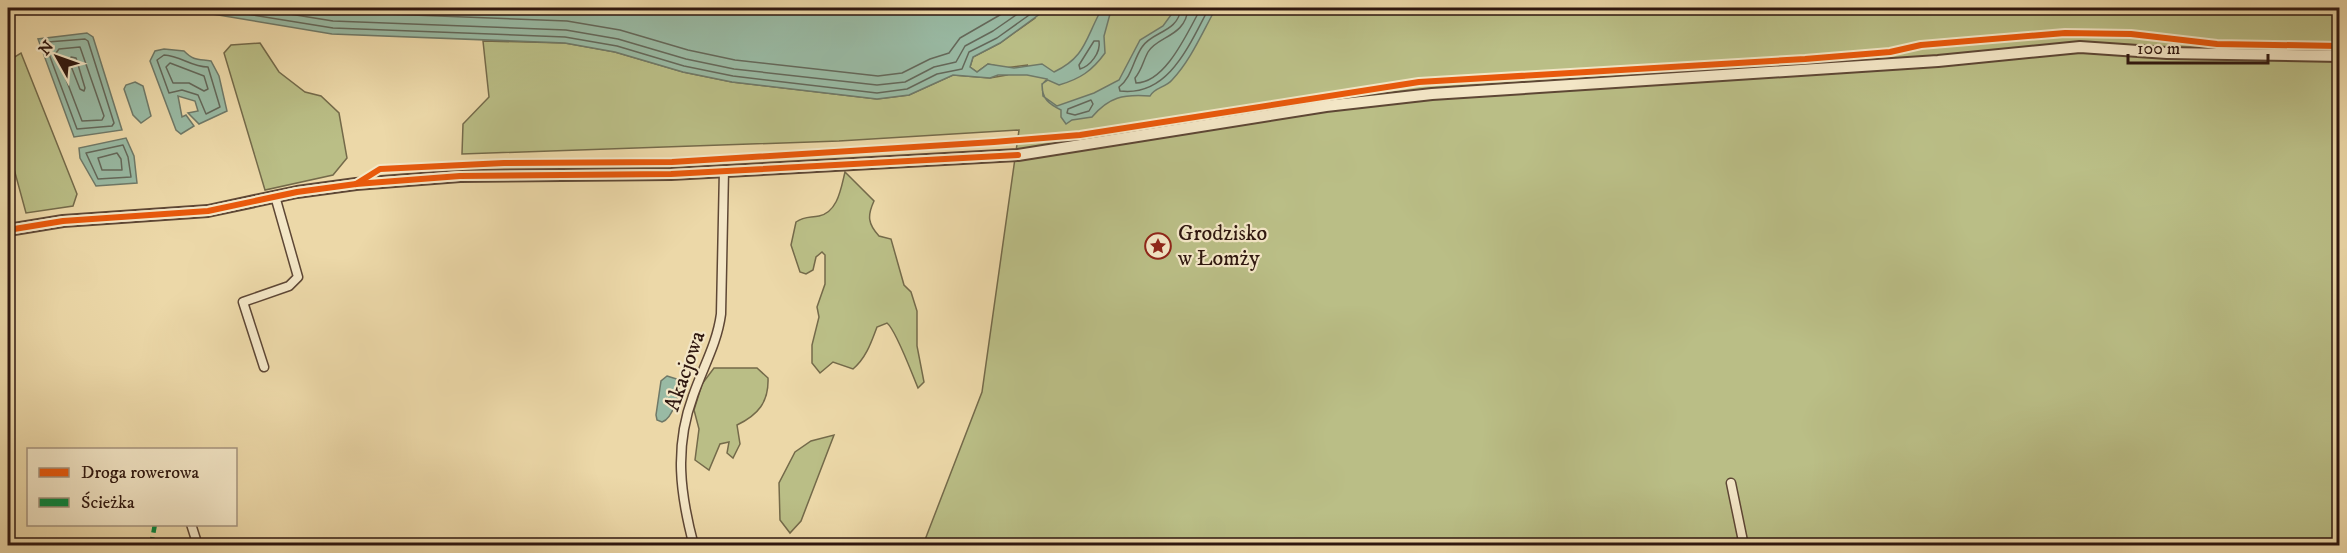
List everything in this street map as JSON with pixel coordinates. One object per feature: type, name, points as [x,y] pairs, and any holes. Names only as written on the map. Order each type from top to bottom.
[{"type":"street","points":[[8,230],[63,221],[208,210],[275,196],[356,184],[460,176],[589,176],[1018,154],[1326,106],[1420,96],[1938,61],[2080,47],[2167,53],[2340,56]]},
{"type":"street","name":"Akacjowa","points":[[693,546],[682,502],[679,463],[692,398],[718,334],[721,314],[724,170]]},
{"type":"street","points":[[264,367],[243,302],[289,286],[298,277],[275,196]]},
{"type":"street","points":[[1731,483],[1744,546]]},
{"type":"street","points":[[191,526],[198,546]]},
{"type":"green space","points":[[433,8],[2339,8],[2339,545],[923,545],[982,392],[1019,130],[839,141],[462,154],[463,124],[489,97],[483,41],[565,43],[615,52],[683,72],[732,82],[877,99],[909,95],[953,75],[990,78],[1007,75],[1028,65],[1005,68],[988,64],[977,72],[970,67],[973,57],[1000,43],[1035,18],[1035,15]]},
{"type":"green space","points":[[260,43],[279,72],[305,92],[321,96],[339,113],[347,158],[333,175],[265,190],[224,53],[231,45]]},
{"type":"green space","points":[[21,53],[77,194],[73,206],[26,213],[8,147],[8,61]]},
{"type":"green space","points":[[845,172],[874,201],[870,211],[871,224],[879,236],[891,239],[904,285],[911,292],[917,311],[917,346],[924,382],[918,388],[899,343],[887,323],[877,327],[865,355],[853,369],[833,362],[820,373],[812,363],[812,345],[819,317],[817,307],[825,284],[825,255],[822,252],[816,257],[813,270],[806,274],[800,272],[791,245],[796,222],[825,214],[835,205]]},
{"type":"green space","points":[[714,368],[757,368],[768,378],[768,386],[761,407],[751,417],[737,425],[740,444],[733,458],[727,453],[729,442],[720,444],[709,470],[695,460],[699,429],[694,410],[702,384]]},
{"type":"green space","points":[[834,435],[801,521],[790,533],[780,520],[779,483],[795,452],[811,441]]},
{"type":"water","points":[[176,8],[1048,8],[1000,43],[973,57],[970,67],[977,72],[988,64],[1014,68],[1042,64],[1054,72],[1078,55],[1099,14],[1108,10],[1110,14],[1104,36],[1105,53],[1090,69],[1066,83],[1059,85],[1048,80],[1043,83],[1047,79],[1027,75],[998,75],[990,78],[953,75],[909,95],[877,99],[732,82],[683,72],[615,52],[565,43],[332,34]]},
{"type":"water","points":[[1176,8],[1216,8],[1179,72],[1169,83],[1150,96],[1117,98],[1104,105],[1092,117],[1072,120],[1066,124],[1061,117],[1061,110],[1045,97],[1057,106],[1094,93],[1119,80],[1140,40],[1163,26]]},
{"type":"water","points":[[87,33],[93,37],[122,130],[74,137],[38,39]]},
{"type":"water","points":[[164,49],[184,51],[199,60],[211,61],[219,76],[227,111],[199,124],[188,113],[198,111],[195,101],[178,96],[182,117],[186,115],[194,126],[181,134],[176,130],[150,61],[155,51]]},
{"type":"water","points":[[135,82],[143,86],[151,116],[141,123],[133,115],[124,89],[126,85]]},
{"type":"water","points":[[126,138],[134,156],[137,183],[96,186],[80,158],[79,148]]},
{"type":"water","points":[[667,376],[680,380],[680,385],[673,410],[662,422],[657,420],[656,415],[661,381]]},
{"type":"marked path","points":[[151,546],[155,526]]},
{"type":"cycle path","points":[[356,184],[380,169],[504,163],[672,162],[1080,135],[1419,82],[1805,59],[1890,52],[1921,45],[2065,33],[2131,34],[2217,44],[2340,46]]},
{"type":"cycle path","points":[[8,230],[63,221],[208,211],[297,192],[356,184],[460,176],[671,174],[1018,155]]},
{"type":"place","name":"Grodzisko w Łomży","points":[[1158,246]]}]
